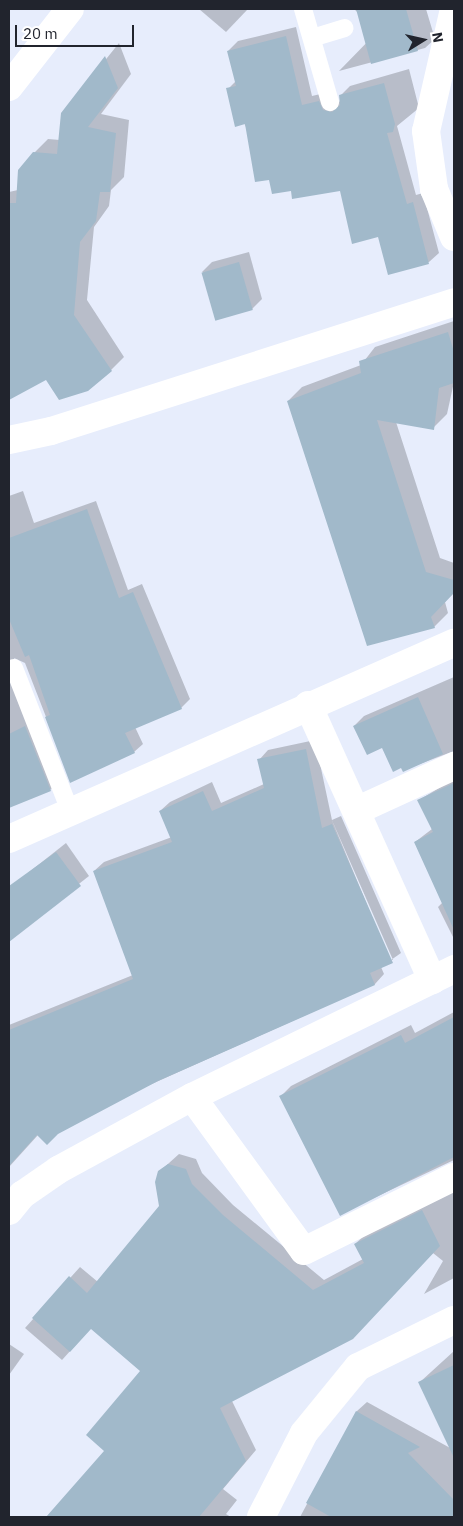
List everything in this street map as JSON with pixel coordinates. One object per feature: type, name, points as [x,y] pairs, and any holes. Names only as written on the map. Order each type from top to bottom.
[{"type":"street","points":[[9,87],[70,9]]},
{"type":"street","points":[[454,9],[426,131],[434,189],[454,237]]},
{"type":"street","points":[[9,440],[51,431],[454,302]]},
{"type":"street","points":[[9,839],[308,705],[454,643]]},
{"type":"street","points":[[9,1211],[22,1195],[58,1170],[192,1097],[443,974],[358,810],[308,705]]},
{"type":"street","points":[[358,810],[454,766]]},
{"type":"street","points":[[192,1097],[304,1251],[454,1177]]},
{"type":"street","points":[[261,1517],[304,1434],[358,1367],[454,1320]]},
{"type":"lane","points":[[303,9],[330,102]]},
{"type":"lane","points":[[312,38],[344,28]]},
{"type":"lane","points":[[14,668],[70,811]]},
{"type":"building","points":[[356,9],[406,9],[418,51],[371,64]]},
{"type":"building","points":[[286,36],[302,105],[319,101],[323,110],[332,112],[340,105],[339,95],[384,83],[395,124],[393,132],[387,133],[407,204],[413,202],[429,264],[388,275],[378,237],[352,244],[340,191],[292,199],[291,191],[272,194],[269,180],[255,182],[245,124],[235,127],[226,88],[236,86],[227,51]]},
{"type":"building","points":[[105,56],[118,88],[88,127],[116,133],[110,192],[100,192],[96,221],[80,242],[74,315],[112,371],[88,391],[59,400],[46,380],[9,400],[9,203],[16,203],[18,170],[33,152],[57,154],[61,113]]},
{"type":"building","points":[[239,262],[253,310],[215,321],[202,273]]},
{"type":"building","points":[[448,332],[454,352],[454,383],[439,388],[434,430],[377,420],[426,572],[454,580],[454,593],[431,617],[435,628],[367,646],[287,401],[361,373],[359,361]]},
{"type":"building","points":[[87,509],[119,598],[133,592],[182,709],[125,733],[135,753],[70,783],[45,717],[50,715],[29,655],[25,657],[9,619],[9,538]]},
{"type":"building","points":[[418,697],[443,754],[403,772],[401,768],[393,772],[382,748],[367,755],[353,726]]},
{"type":"building","points":[[25,726],[51,791],[9,808],[9,734]]},
{"type":"building","points":[[306,749],[322,828],[332,824],[393,963],[370,973],[375,985],[158,1081],[58,1134],[47,1145],[37,1135],[9,1166],[9,1030],[133,979],[93,871],[172,842],[159,811],[203,791],[212,811],[264,788],[257,759]]},
{"type":"building","points":[[454,783],[454,930],[414,842],[433,832],[417,800]]},
{"type":"building","points":[[56,852],[81,886],[9,942],[9,886]]},
{"type":"building","points":[[454,1017],[454,1157],[340,1216],[279,1096],[401,1035],[405,1043]]},
{"type":"building","points":[[168,1164],[186,1169],[192,1184],[223,1215],[313,1290],[364,1263],[354,1244],[422,1210],[440,1246],[353,1339],[220,1408],[246,1461],[199,1517],[46,1517],[104,1451],[86,1435],[140,1371],[91,1329],[70,1352],[32,1318],[69,1276],[87,1293],[159,1206],[155,1182],[158,1171]]},
{"type":"building","points":[[454,1365],[454,1458],[418,1382]]},
{"type":"building","points":[[356,1411],[420,1447],[408,1453],[454,1500],[454,1517],[331,1517],[306,1503]]}]
